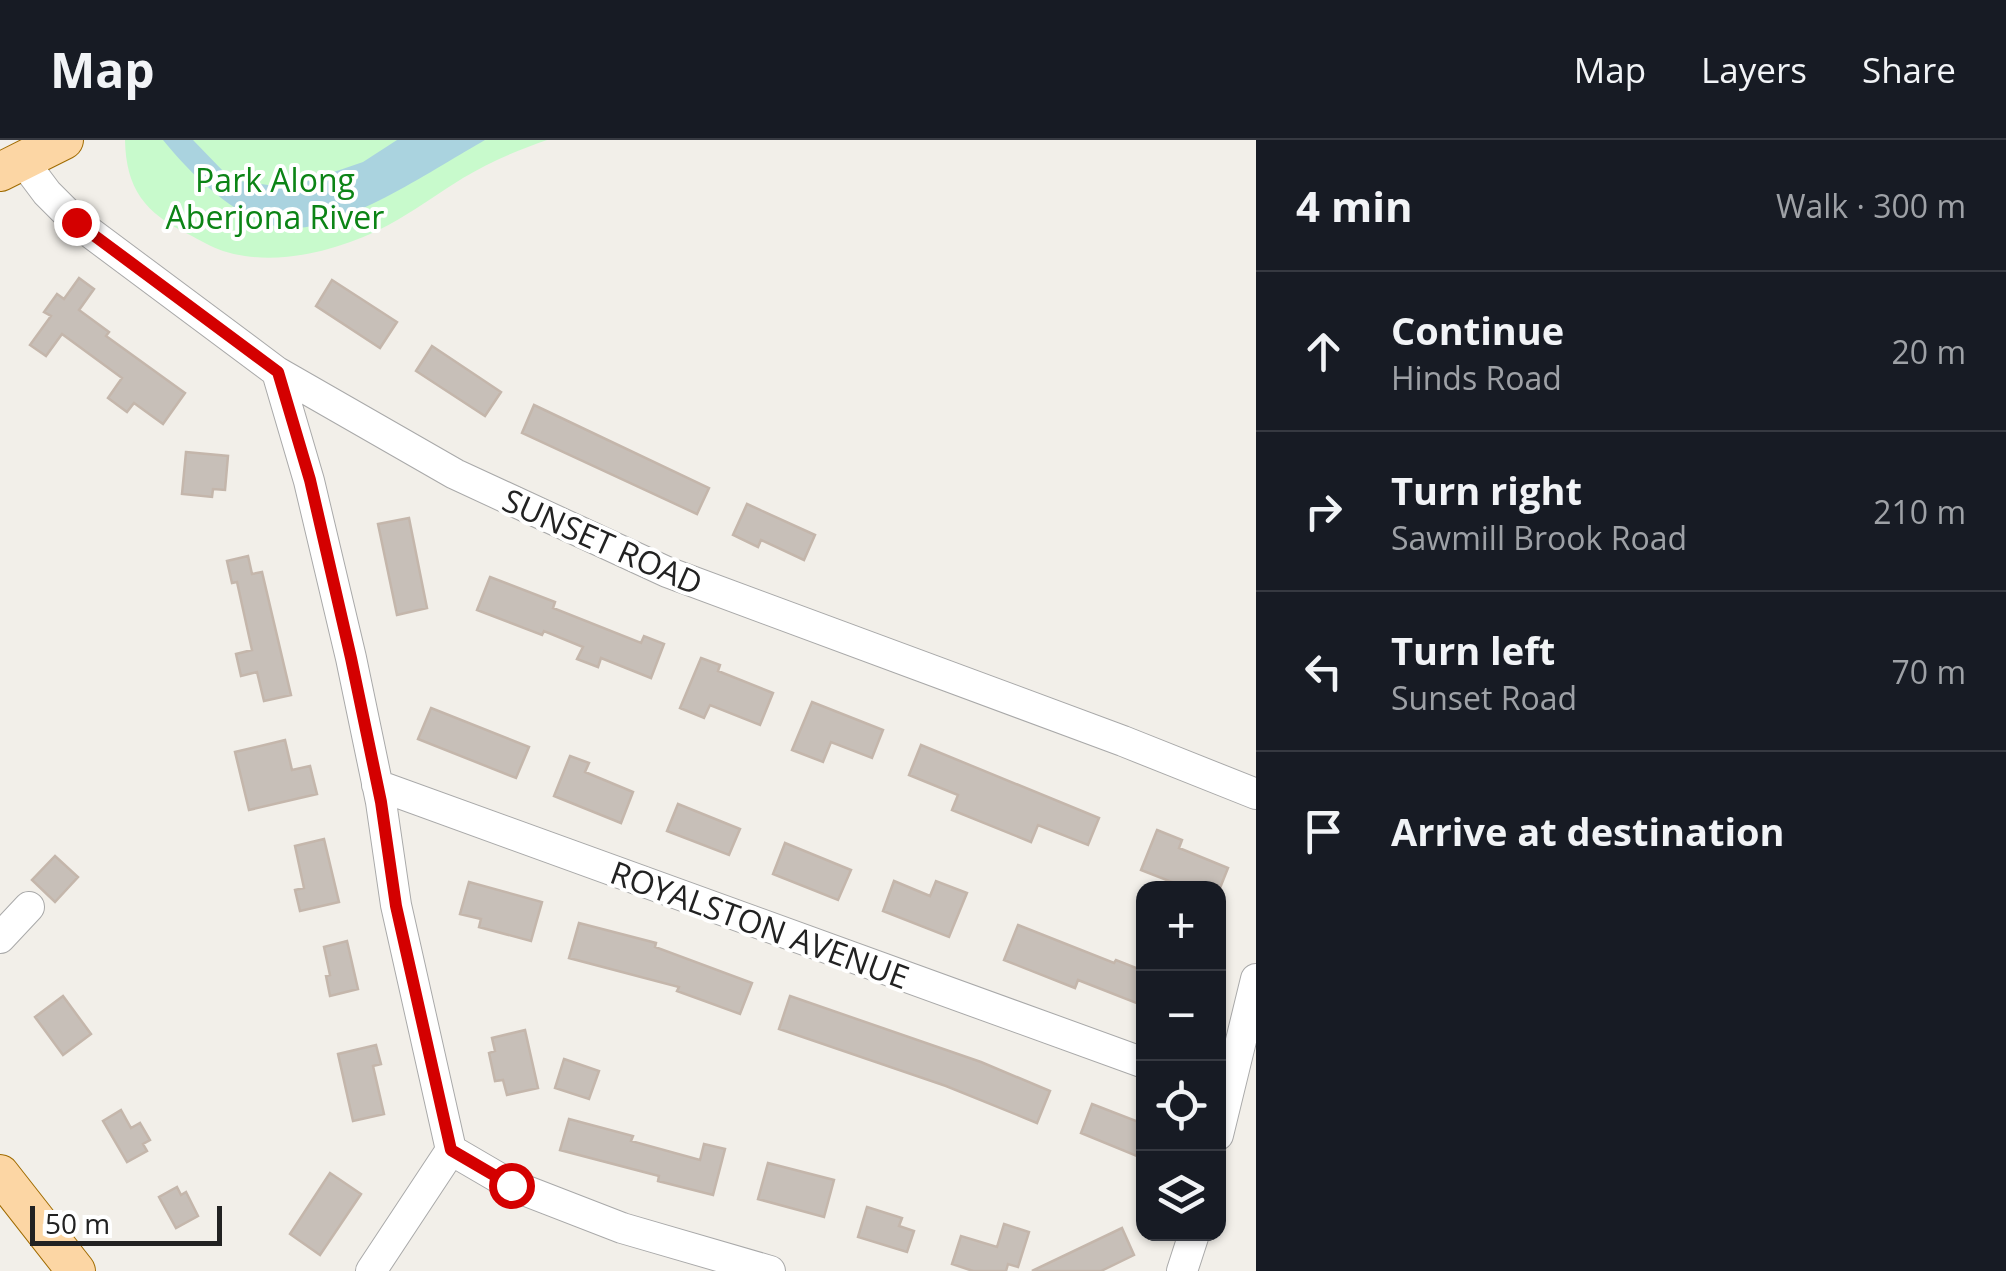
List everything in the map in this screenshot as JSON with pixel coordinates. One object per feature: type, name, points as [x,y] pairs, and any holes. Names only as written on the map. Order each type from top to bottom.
[{"type":"main road","points":[[12,166],[64,140]]},
{"type":"main road","points":[[0,1174],[76,1271]]},
{"type":"street","name":"SUNSET ROAD","points":[[12,166],[76,222],[278,372],[455,474],[667,572],[1256,794]]},
{"type":"street","points":[[278,372],[310,480],[377,786],[396,906],[451,1150],[371,1271]]},
{"type":"street","name":"ROYALSTON AVENUE","points":[[377,786],[1141,1061]]},
{"type":"street","points":[[0,938],[29,907]]},
{"type":"street","points":[[1226,1081],[1256,979]]},
{"type":"street","points":[[451,1150],[511,1185],[622,1228],[770,1271]]},
{"type":"street","points":[[1182,1271],[1192,1241]]},
{"type":"green space","name":"Park Along Aberjona River","points":[[125,140],[547,140],[483,167],[359,239],[314,253],[267,258],[219,249],[173,226],[149,208],[129,172]]},
{"type":"water","points":[[163,140],[193,140],[223,171],[240,181],[275,186],[296,185],[363,162],[397,140],[485,140],[366,207],[341,218],[295,228],[276,226],[239,211],[205,184]]},
{"type":"building","points":[[79,278],[94,289],[79,310],[109,332],[106,336],[185,393],[163,424],[134,403],[127,412],[108,398],[122,378],[62,334],[46,356],[30,345],[51,316],[44,312],[57,294],[64,299]]},
{"type":"building","points":[[332,280],[397,322],[380,348],[316,306]]},
{"type":"building","points":[[432,346],[501,392],[485,416],[416,371]]},
{"type":"building","points":[[534,405],[709,488],[697,514],[522,433]]},
{"type":"building","points":[[186,452],[228,456],[225,490],[213,489],[212,497],[182,494]]},
{"type":"building","points":[[747,504],[815,535],[804,560],[761,540],[758,547],[733,535]]},
{"type":"building","points":[[409,518],[427,608],[397,615],[378,524]]},
{"type":"building","points":[[248,556],[252,574],[262,572],[291,695],[264,701],[257,672],[241,676],[236,654],[252,650],[237,582],[232,583],[227,561]]},
{"type":"building","points":[[490,577],[555,602],[553,608],[641,643],[644,636],[664,644],[651,678],[601,658],[598,667],[577,659],[583,647],[477,610]]},
{"type":"building","points":[[701,658],[720,665],[718,671],[773,693],[760,725],[710,705],[704,718],[680,708]]},
{"type":"building","points":[[812,702],[883,730],[872,758],[831,742],[823,762],[792,750]]},
{"type":"building","points":[[431,708],[529,747],[516,778],[418,739]]},
{"type":"building","points":[[285,740],[292,770],[310,766],[317,794],[249,810],[235,752]]},
{"type":"building","points":[[921,745],[1099,818],[1088,845],[1038,825],[1031,842],[952,810],[958,795],[909,775]]},
{"type":"building","points":[[570,756],[589,763],[585,772],[633,792],[621,823],[554,796]]},
{"type":"building","points":[[678,804],[740,829],[729,855],[667,831]]},
{"type":"building","points":[[1157,830],[1182,840],[1179,848],[1228,868],[1223,881],[1169,881],[1141,870]]},
{"type":"building","points":[[324,839],[339,902],[300,911],[295,890],[304,888],[295,846]]},
{"type":"building","points":[[785,843],[851,870],[838,900],[773,874]]},
{"type":"building","points":[[55,856],[78,877],[55,902],[32,880]]},
{"type":"building","points":[[894,881],[930,896],[936,881],[967,893],[949,937],[883,911]]},
{"type":"building","points":[[469,882],[542,902],[531,941],[479,927],[481,919],[460,914]]},
{"type":"building","points":[[579,923],[656,943],[655,947],[752,983],[740,1014],[677,991],[679,987],[569,958]]},
{"type":"building","points":[[1018,925],[1136,968],[1136,1003],[1078,980],[1075,988],[1004,960]]},
{"type":"building","points":[[347,941],[358,989],[330,996],[324,947]]},
{"type":"building","points":[[63,996],[91,1034],[63,1055],[35,1017]]},
{"type":"building","points":[[790,996],[981,1062],[1050,1091],[1037,1123],[946,1086],[779,1029]]},
{"type":"building","points":[[525,1030],[538,1088],[507,1095],[503,1080],[495,1081],[489,1053],[495,1051],[492,1038]]},
{"type":"building","points":[[376,1045],[381,1064],[373,1066],[384,1114],[353,1121],[338,1054]]},
{"type":"building","points":[[564,1059],[599,1071],[589,1099],[555,1088]]},
{"type":"building","points":[[1092,1104],[1136,1121],[1136,1156],[1081,1133]]},
{"type":"building","points":[[121,1110],[131,1128],[140,1123],[150,1140],[143,1144],[147,1151],[127,1162],[103,1121]]},
{"type":"building","points":[[569,1119],[700,1160],[704,1144],[725,1149],[713,1195],[560,1150]]},
{"type":"building","points":[[768,1163],[834,1180],[824,1217],[758,1199]]},
{"type":"building","points":[[330,1173],[361,1194],[320,1255],[290,1234]]},
{"type":"building","points":[[177,1187],[181,1195],[186,1192],[198,1216],[176,1228],[159,1197]]},
{"type":"building","points":[[867,1207],[902,1218],[899,1226],[914,1231],[907,1252],[858,1237]]},
{"type":"building","points":[[1004,1224],[1029,1232],[1018,1267],[1008,1264],[1006,1271],[973,1271],[952,1264],[961,1236],[997,1247]]},
{"type":"building","points":[[1122,1228],[1134,1255],[1101,1271],[1032,1271]]},
{"type":"route","points":[[76,222],[278,372],[310,480],[351,658],[381,802],[396,906],[451,1150],[511,1185]]}]
